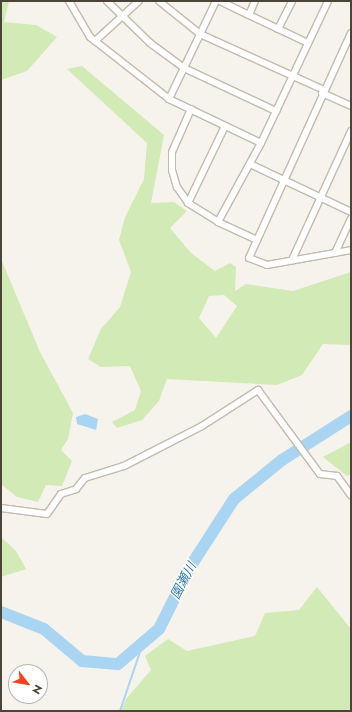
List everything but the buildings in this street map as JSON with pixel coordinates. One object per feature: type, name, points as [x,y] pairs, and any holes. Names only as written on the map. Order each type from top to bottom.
[{"type":"street","points":[[69,1],[95,41],[169,99],[261,143]]},
{"type":"street","points":[[107,1],[121,17],[184,68],[276,111]]},
{"type":"street","points":[[95,41],[139,1]]},
{"type":"street","points":[[159,1],[200,34],[292,76],[351,106]]},
{"type":"street","points":[[169,99],[216,1]]},
{"type":"street","points":[[220,1],[308,43]]},
{"type":"street","points":[[249,15],[255,1]]},
{"type":"street","points":[[278,29],[292,1]]},
{"type":"street","points":[[218,222],[261,143],[328,1]]},
{"type":"street","points":[[351,33],[249,258],[266,265],[351,250]]},
{"type":"street","points":[[191,109],[172,152],[177,187],[188,203],[218,222],[256,240]]},
{"type":"street","points":[[188,203],[224,126]]},
{"type":"street","points":[[292,260],[351,131]]},
{"type":"street","points":[[250,164],[351,212]]},
{"type":"street","points":[[335,253],[351,218]]},
{"type":"street","points":[[1,508],[47,514],[61,494],[76,489],[85,478],[124,466],[202,426],[258,390],[293,440],[320,474],[336,476],[351,495]]},
{"type":"green space","points":[[1,1],[9,1],[4,22],[36,25],[57,37],[27,71],[1,80]]},
{"type":"green space","points":[[82,66],[164,135],[151,203],[174,202],[187,211],[170,228],[191,253],[215,271],[230,263],[236,267],[235,291],[246,284],[293,291],[351,272],[351,345],[323,344],[302,375],[277,385],[167,379],[159,401],[142,420],[117,428],[112,422],[135,410],[141,391],[130,366],[101,367],[88,359],[101,329],[120,307],[131,272],[119,240],[125,217],[144,179],[147,143],[67,69]],"holes":[[[224,295],[237,306],[216,338],[199,318],[209,296]]]},
{"type":"green space","points":[[1,259],[40,352],[73,413],[68,439],[61,450],[72,461],[62,486],[46,485],[38,502],[17,497],[1,484]]},
{"type":"green space","points":[[351,442],[351,474],[347,476],[323,457]]},
{"type":"green space","points":[[1,537],[16,551],[26,569],[1,577]]},
{"type":"green space","points":[[317,587],[351,629],[351,711],[121,711],[126,699],[151,670],[145,656],[168,639],[187,651],[255,636],[265,613],[299,610]]},
{"type":"water","points":[[85,414],[98,419],[96,430],[77,424],[76,417]]},
{"type":"waterway","name":"園瀬川","points":[[1,612],[44,629],[82,661],[118,664],[159,629],[190,567],[234,499],[282,460],[351,416]]},
{"type":"waterway","points":[[120,711],[143,643]]}]
